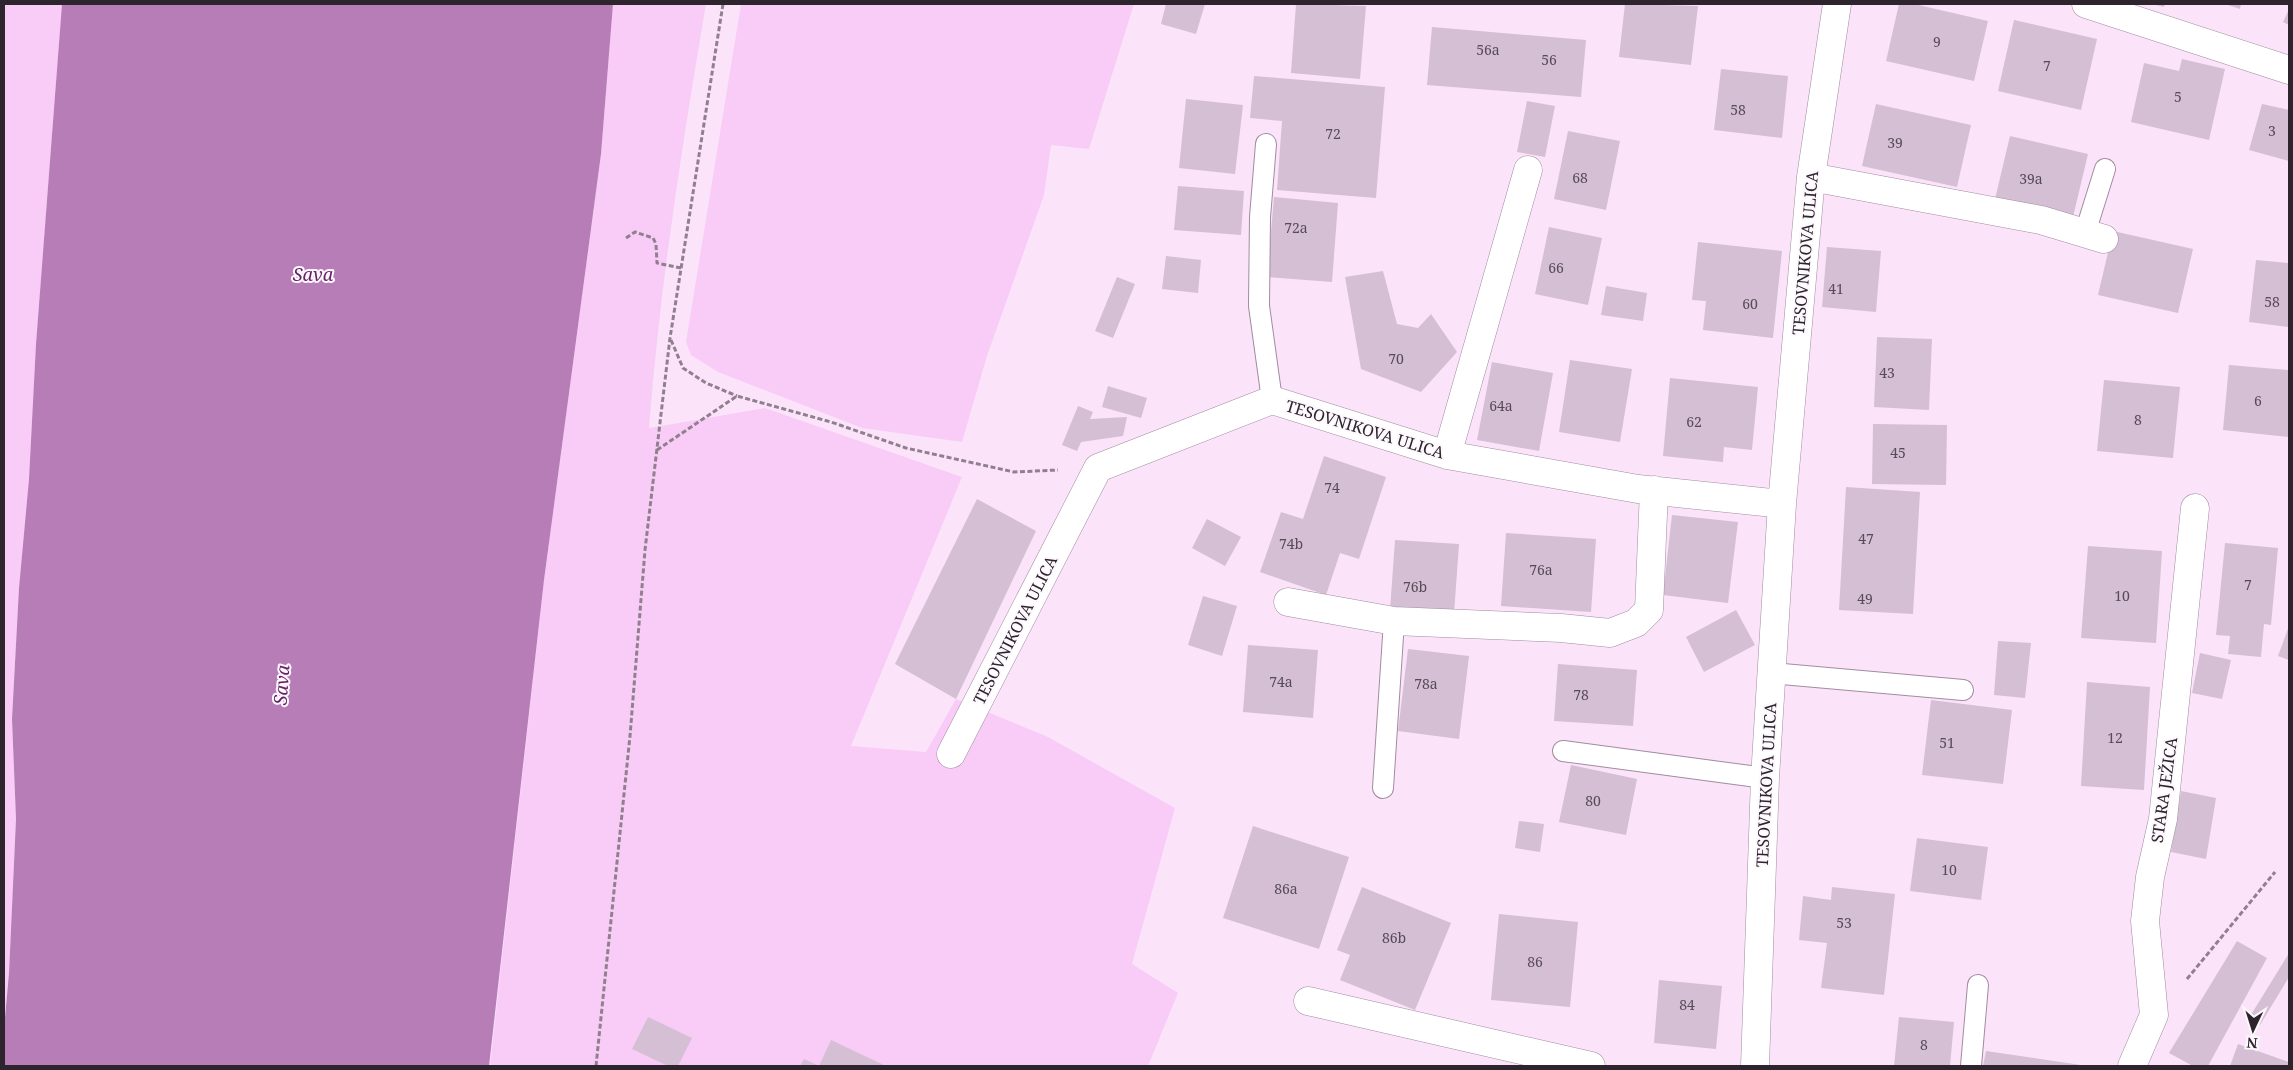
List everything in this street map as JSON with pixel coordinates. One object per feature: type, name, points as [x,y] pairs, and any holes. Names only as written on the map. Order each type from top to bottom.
[{"type":"street","name":"TESOVNIKOVA ULICA","points":[[1755,1066],[1765,778],[1782,504],[1811,176],[1837,4]]},
{"type":"street","points":[[2086,4],[2289,70]]},
{"type":"street","points":[[1447,456],[1528,170]]},
{"type":"street","points":[[1811,176],[2041,220],[2094,236]]},
{"type":"street","name":"TESOVNIKOVA ULICA","points":[[951,754],[1098,468],[1272,400],[1447,456],[1654,490],[1782,504]]},
{"type":"street","points":[[1288,602],[1394,621],[1562,628],[1610,633],[1636,623],[1649,610],[1654,490]]},
{"type":"street","name":"STARA JEŽICA","points":[[2132,1066],[2154,1015],[2145,921],[2150,877],[2163,819],[2196,508]]},
{"type":"street","points":[[1308,1001],[1591,1066]]},
{"type":"lane","points":[[1266,144],[1260,217],[1259,306],[1272,400]]},
{"type":"lane","points":[[2094,236],[2105,170]]},
{"type":"lane","points":[[1383,788],[1394,621]]},
{"type":"lane","points":[[1771,673],[1963,690]]},
{"type":"lane","points":[[1563,751],[1765,778]]},
{"type":"lane","points":[[1971,1066],[1978,985]]},
{"type":"path","points":[[596,1066],[630,736],[645,550],[670,338],[723,4]]},
{"type":"path","points":[[626,238],[635,232],[653,238],[656,244],[657,263],[681,268]]},
{"type":"path","points":[[670,338],[683,368],[706,383],[737,396],[831,422],[906,448],[1014,472],[1098,468]]},
{"type":"path","points":[[657,450],[737,396]]},
{"type":"path","points":[[2154,1015],[2207,957],[2275,872]]},
{"type":"shaded area","points":[[4,4],[62,4],[36,344],[29,479],[19,588],[12,719],[16,819],[9,973],[4,1029]]},
{"type":"shaded area","points":[[613,4],[706,4],[673,216],[659,322],[649,428],[765,408],[962,477],[851,746],[926,752],[956,699],[1048,737],[1175,808],[1132,964],[1178,993],[1148,1066],[490,1066],[544,580],[601,154]]},
{"type":"shaded area","points":[[741,4],[1134,4],[1089,149],[1051,145],[1044,195],[987,356],[962,442],[862,428],[718,372],[691,355],[686,342]]},
{"type":"water","name":"Sava","points":[[62,4],[613,4],[601,154],[544,580],[489,1066],[4,1066],[4,1029],[9,973],[16,819],[12,719],[19,588],[29,479],[36,344]]},
{"type":"building","points":[[1166,4],[1205,4],[1196,34],[1161,24]]},
{"type":"building","points":[[1296,4],[1366,6],[1360,79],[1291,73]]},
{"type":"building","points":[[1625,4],[1698,6],[1691,65],[1619,57]]},
{"type":"building","points":[[1899,4],[1914,4],[1988,21],[1974,81],[1886,61]]},
{"type":"building","points":[[2152,4],[2165,4],[2164,7]]},
{"type":"building","points":[[2225,4],[2241,4],[2240,9]]},
{"type":"building","points":[[2289,9],[2289,25],[2283,22]]},
{"type":"building","points":[[2014,20],[2097,39],[2081,110],[1998,91]]},
{"type":"building","points":[[1432,27],[1586,40],[1581,97],[1427,85]]},
{"type":"building","points":[[2182,59],[2225,69],[2209,140],[2131,122],[2144,63],[2179,71]]},
{"type":"building","points":[[1721,69],[1788,76],[1782,138],[1714,130]]},
{"type":"building","points":[[1254,76],[1385,87],[1376,198],[1277,190],[1282,121],[1250,118]]},
{"type":"building","points":[[1186,99],[1243,105],[1235,174],[1179,168]]},
{"type":"building","points":[[1527,101],[1555,106],[1545,157],[1517,152]]},
{"type":"building","points":[[1876,104],[1971,125],[1957,187],[1862,166]]},
{"type":"building","points":[[2262,104],[2289,110],[2289,161],[2249,150]]},
{"type":"building","points":[[1568,131],[1620,141],[1606,210],[1554,199]]},
{"type":"building","points":[[2010,136],[2088,154],[2073,217],[1995,199]]},
{"type":"building","points":[[1178,186],[1244,191],[1241,235],[1174,230]]},
{"type":"building","points":[[1274,197],[1338,203],[1332,282],[1267,277]]},
{"type":"building","points":[[1549,227],[1602,238],[1588,305],[1535,294]]},
{"type":"building","points":[[2113,231],[2193,249],[2178,313],[2098,295]]},
{"type":"building","points":[[1698,242],[1782,251],[1773,338],[1703,330],[1706,301],[1692,300]]},
{"type":"building","points":[[1827,247],[1881,251],[1876,312],[1822,307]]},
{"type":"building","points":[[1166,256],[1201,260],[1198,293],[1162,289]]},
{"type":"building","points":[[2256,260],[2289,263],[2289,327],[2249,322]]},
{"type":"building","points":[[1383,271],[1397,324],[1418,328],[1431,314],[1457,352],[1421,392],[1361,369],[1345,277]]},
{"type":"building","points":[[1117,277],[1135,284],[1113,338],[1095,331]]},
{"type":"building","points":[[1606,286],[1647,293],[1643,321],[1601,315]]},
{"type":"building","points":[[1877,337],[1932,339],[1929,410],[1874,407]]},
{"type":"building","points":[[1570,360],[1632,369],[1620,442],[1559,432]]},
{"type":"building","points":[[1492,362],[1553,373],[1539,451],[1477,440]]},
{"type":"building","points":[[2229,365],[2289,370],[2289,437],[2223,430]]},
{"type":"building","points":[[1670,378],[1758,387],[1752,450],[1724,447],[1723,462],[1663,456]]},
{"type":"building","points":[[2104,380],[2180,387],[2173,458],[2097,451]]},
{"type":"building","points":[[1108,386],[1147,398],[1141,418],[1102,407]]},
{"type":"building","points":[[1078,406],[1093,412],[1090,419],[1127,417],[1123,436],[1081,442],[1077,451],[1062,445]]},
{"type":"building","points":[[1873,424],[1947,425],[1946,485],[1872,484]]},
{"type":"building","points":[[1324,456],[1386,477],[1359,559],[1340,553],[1326,595],[1260,572],[1281,512],[1303,519]]},
{"type":"building","points":[[1846,487],[1920,492],[1913,614],[1839,610]]},
{"type":"building","points":[[977,499],[1036,531],[956,699],[895,664]]},
{"type":"building","points":[[1672,515],[1738,522],[1728,603],[1663,595]]},
{"type":"building","points":[[1207,519],[1241,537],[1225,566],[1192,548]]},
{"type":"building","points":[[1506,533],[1596,539],[1591,612],[1501,606]]},
{"type":"building","points":[[1395,540],[1459,544],[1454,614],[1390,610]]},
{"type":"building","points":[[2225,543],[2278,548],[2271,625],[2264,624],[2261,657],[2228,654],[2230,636],[2216,635]]},
{"type":"building","points":[[2088,546],[2162,551],[2156,643],[2081,638]]},
{"type":"building","points":[[1203,596],[1237,606],[1222,656],[1188,645]]},
{"type":"building","points":[[1736,610],[1755,645],[1704,672],[1686,637]]},
{"type":"building","points":[[2289,626],[2289,660],[2278,656]]},
{"type":"building","points":[[1998,641],[2031,643],[2025,698],[1994,695]]},
{"type":"building","points":[[1248,645],[1318,650],[1313,718],[1243,712]]},
{"type":"building","points":[[1408,649],[1469,656],[1459,739],[1398,731]]},
{"type":"building","points":[[2200,653],[2231,660],[2222,699],[2192,693]]},
{"type":"building","points":[[1558,664],[1637,670],[1633,726],[1554,721]]},
{"type":"building","points":[[2087,682],[2150,687],[2144,790],[2081,786]]},
{"type":"building","points":[[1931,700],[2012,710],[2003,784],[1922,775]]},
{"type":"building","points":[[1571,765],[1637,779],[1626,835],[1559,822]]},
{"type":"building","points":[[2181,791],[2216,798],[2206,859],[2171,852]]},
{"type":"building","points":[[1519,821],[1544,824],[1540,852],[1515,848]]},
{"type":"building","points":[[1253,826],[1349,857],[1319,949],[1223,918]]},
{"type":"building","points":[[1917,838],[1988,847],[1981,900],[1910,891]]},
{"type":"building","points":[[1362,887],[1451,923],[1415,1010],[1340,980],[1350,955],[1337,950]]},
{"type":"building","points":[[1832,887],[1895,894],[1884,995],[1821,988],[1827,943],[1799,940],[1803,896],[1831,900]]},
{"type":"building","points":[[1499,914],[1578,922],[1570,1007],[1491,1000]]},
{"type":"building","points":[[2237,941],[2267,958],[2208,1066],[2193,1066],[2169,1053]]},
{"type":"building","points":[[2289,953],[2289,977],[2260,1025],[2249,1018]]},
{"type":"building","points":[[1659,980],[1722,986],[1716,1049],[1654,1043]]},
{"type":"building","points":[[648,1017],[692,1038],[678,1066],[668,1066],[632,1049]]},
{"type":"building","points":[[1899,1017],[1954,1022],[1950,1066],[1894,1066]]},
{"type":"building","points":[[831,1040],[886,1066],[819,1066]]},
{"type":"building","points":[[2238,1044],[2289,1062],[2289,1066],[2230,1066]]},
{"type":"building","points":[[1986,1051],[2081,1065],[2081,1066],[1983,1066]]},
{"type":"building","points":[[804,1059],[819,1066],[800,1066]]}]
